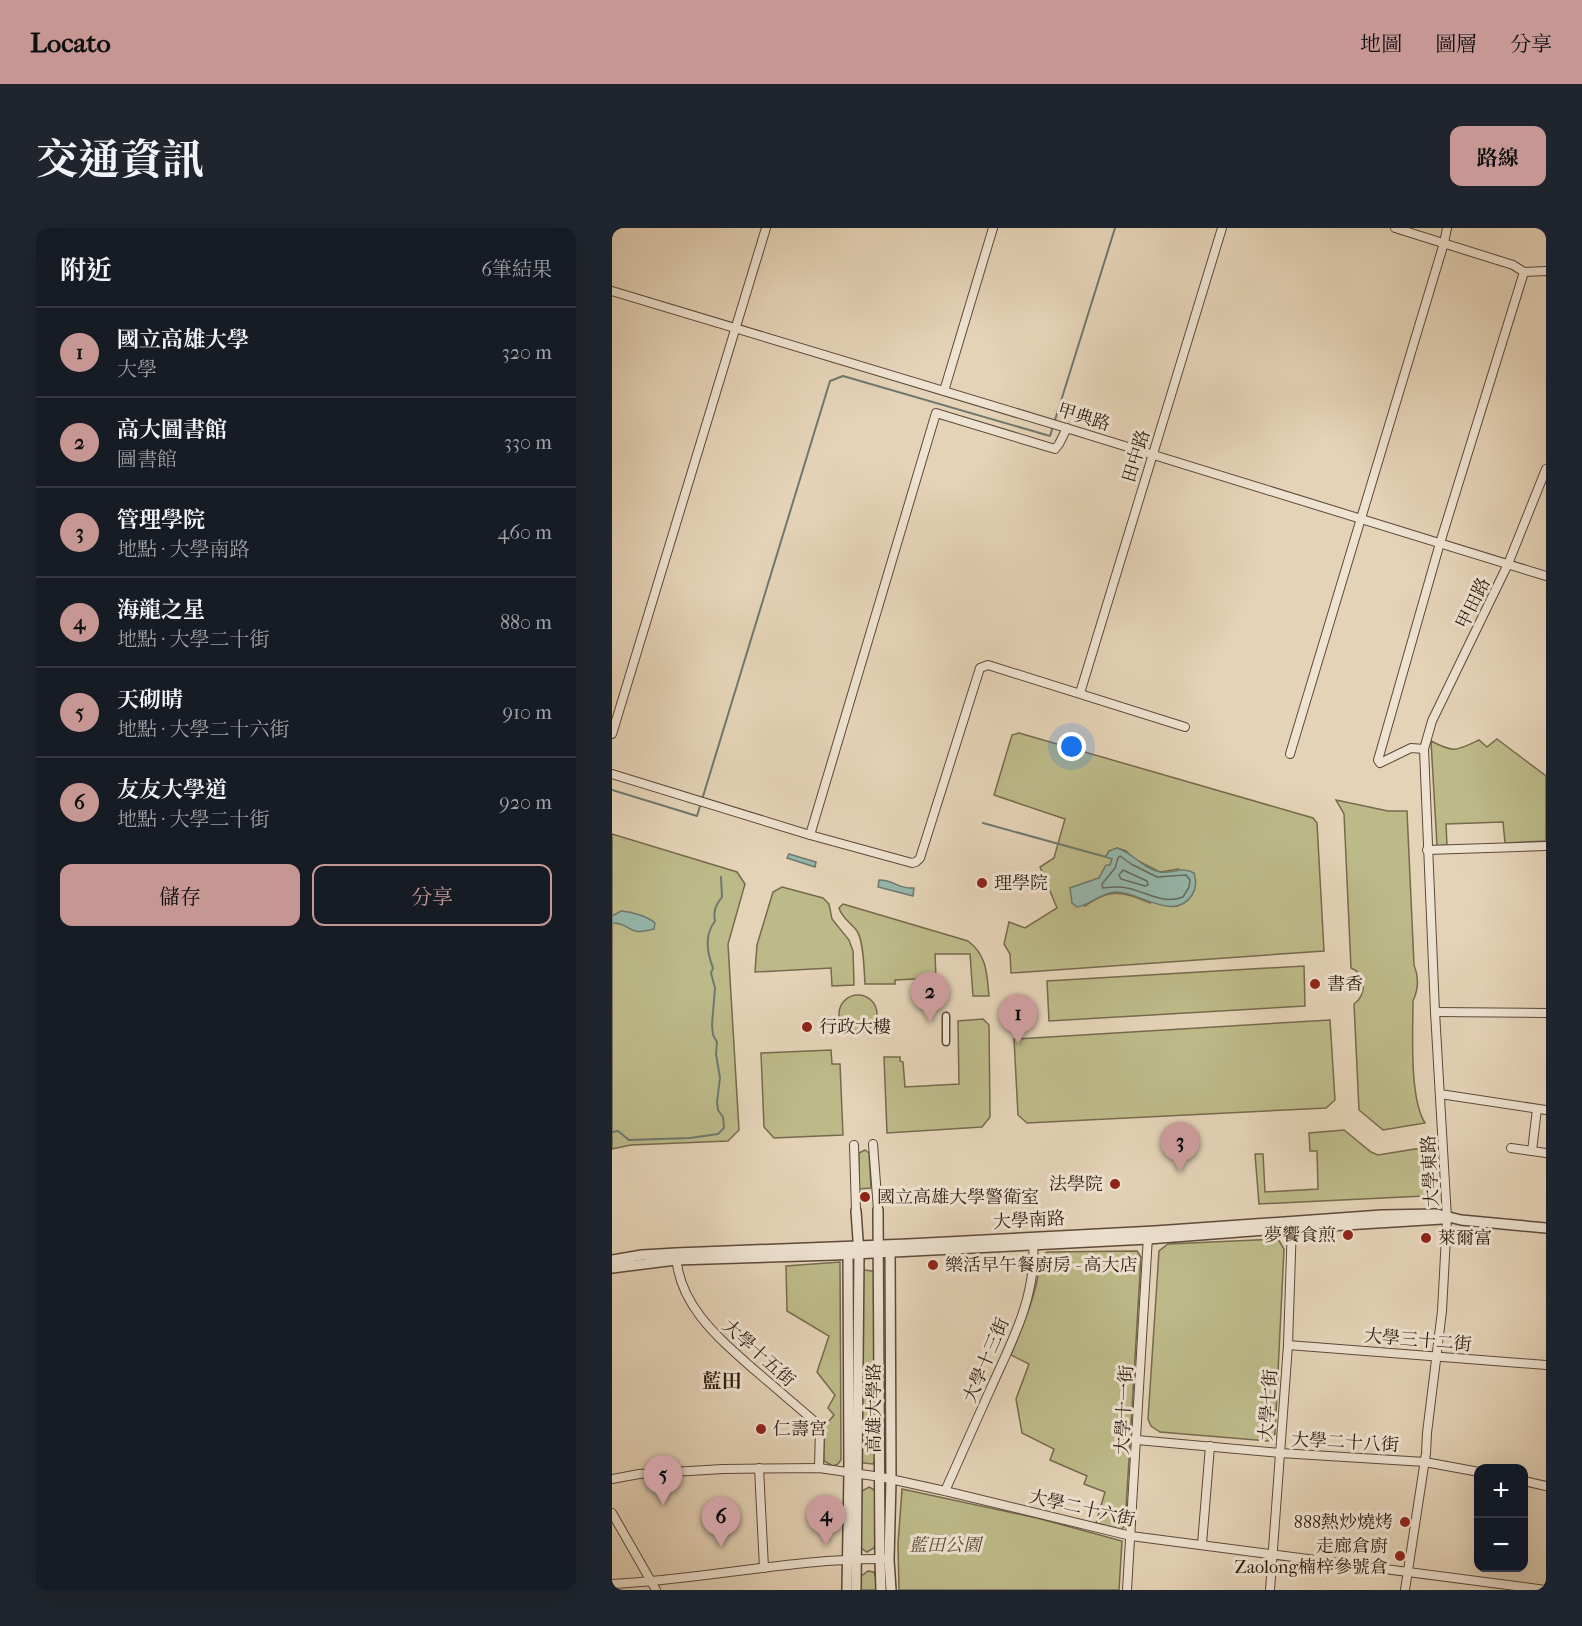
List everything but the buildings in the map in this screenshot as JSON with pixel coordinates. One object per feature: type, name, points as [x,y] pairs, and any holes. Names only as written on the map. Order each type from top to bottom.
[{"type":"street","points":[[612,734],[766,228]]},
{"type":"street","points":[[944,391],[993,228]]},
{"type":"street","name":"田中路","points":[[1080,693],[1222,228]]},
{"type":"street","points":[[1395,228],[1513,266],[1524,272],[1546,271]]},
{"type":"street","points":[[1290,754],[1447,228]]},
{"type":"street","points":[[1424,749],[1411,748],[1380,763],[1378,760],[1440,543],[1524,272]]},
{"type":"street","name":"甲典路","points":[[612,291],[1065,427],[1546,576]]},
{"type":"street","points":[[810,835],[936,413],[1055,449],[1065,427]]},
{"type":"street","name":"甲田路","points":[[1424,749],[1432,721],[1508,564],[1546,469]]},
{"type":"street","points":[[612,774],[810,835],[912,863],[920,858],[980,668],[988,665],[1185,727]]},
{"type":"street","name":"大學東路","points":[[1405,1590],[1425,1462],[1437,1356],[1447,1218],[1427,850],[1424,749]]},
{"type":"street","points":[[1427,850],[1546,846]]},
{"type":"street","points":[[1435,1012],[1546,1013]]},
{"type":"street","points":[[946,1016],[946,1042]]},
{"type":"street","points":[[1440,1094],[1546,1110]]},
{"type":"street","points":[[1532,1151],[1537,1109]]},
{"type":"street","points":[[873,1144],[878,1210]]},
{"type":"street","points":[[854,1145],[856,1211]]},
{"type":"street","points":[[1511,1148],[1546,1153]]},
{"type":"street","name":"高雄大學路","points":[[878,1210],[880,1478],[884,1559],[891,1590]]},
{"type":"street","name":"高雄大學路","points":[[847,1590],[851,1559],[854,1473],[858,1250],[856,1211]]},
{"type":"street","name":"大學南路","points":[[612,1260],[642,1255],[676,1257],[858,1250],[1148,1235],[1292,1225],[1382,1215],[1437,1214],[1447,1218],[1546,1228]]},
{"type":"street","name":"大學七街","points":[[1270,1590],[1288,1345],[1292,1225]]},
{"type":"street","name":"高雄大學路","points":[[854,1473],[848,1250],[857,1228]]},
{"type":"street","points":[[879,1229],[890,1248]]},
{"type":"street","name":"大學十一街","points":[[1127,1590],[1148,1235]]},
{"type":"street","name":"大學十三街","points":[[945,1491],[1009,1348],[1026,1304],[1033,1273],[1033,1240]]},
{"type":"street","name":"高雄大學路","points":[[881,1590],[891,1480],[890,1248]]},
{"type":"street","name":"大學南路","points":[[612,1268],[676,1257]]},
{"type":"street","name":"大學十五街","points":[[676,1257],[690,1302],[711,1331],[820,1426],[819,1468]]},
{"type":"street","name":"大學三十二街","points":[[1288,1345],[1546,1365]]},
{"type":"street","name":"大學二十八街","points":[[1137,1440],[1280,1453],[1425,1462],[1474,1471]]},
{"type":"street","points":[[1202,1544],[1210,1446]]},
{"type":"street","points":[[759,1468],[764,1568]]},
{"type":"street","name":"大學二十六街","points":[[612,1479],[639,1474],[759,1468],[819,1468],[945,1491],[1131,1536],[1408,1570],[1546,1590]]},
{"type":"street","points":[[1528,1483],[1546,1486]]},
{"type":"street","points":[[612,1513],[656,1590]]},
{"type":"street","points":[[614,1586],[851,1559],[884,1559]]},
{"type":"street","name":"高雄大學路","points":[[851,1559],[856,1590]]},
{"type":"green space","points":[[1019,733],[1313,818],[1317,823],[1324,951],[1011,973],[1010,954],[1004,944],[1009,922],[1025,928],[1057,908],[1040,867],[1054,858],[1065,819],[994,795],[1012,735]],"holes":[[[1117,848],[1126,851],[1134,859],[1160,872],[1178,869],[1150,903],[1117,893],[1102,896],[1085,906],[1070,888],[1099,878],[1106,866],[1110,865],[1112,859],[1106,856],[1109,851]]]},
{"type":"green space","points":[[1497,739],[1546,776],[1546,841],[1505,843],[1503,822],[1446,824],[1447,845],[1437,846],[1431,741],[1455,749],[1479,740],[1487,747]]},
{"type":"green space","points":[[1336,800],[1388,811],[1407,811],[1414,965],[1418,983],[1413,1001],[1413,1064],[1416,1098],[1425,1123],[1383,1130],[1359,1110],[1354,1004],[1361,995],[1363,984],[1360,975],[1351,968],[1344,814]]},
{"type":"green space","points":[[612,834],[737,872],[745,884],[728,944],[739,1130],[728,1141],[631,1145],[612,1149]]},
{"type":"green space","points":[[782,887],[823,898],[829,904],[832,919],[849,940],[853,951],[854,985],[832,986],[831,968],[755,972],[757,945],[773,892]]},
{"type":"green space","points":[[843,904],[968,941],[979,952],[982,959],[989,996],[973,996],[970,954],[935,954],[936,978],[895,980],[895,984],[865,984],[861,942],[857,931],[840,911],[839,908]]},
{"type":"green space","points":[[1304,966],[1305,1006],[1049,1021],[1047,981]]},
{"type":"green space","points":[[858,995],[871,1001],[877,1014],[871,1027],[858,1033],[845,1027],[839,1014],[845,1001]]},
{"type":"green space","points":[[983,1019],[989,1025],[990,1117],[982,1127],[887,1133],[884,1057],[900,1057],[900,1061],[903,1062],[905,1087],[959,1084],[958,1021]]},
{"type":"green space","points":[[1330,1020],[1335,1100],[1326,1108],[1027,1123],[1018,1115],[1014,1039]]},
{"type":"green space","points":[[831,1050],[832,1064],[840,1064],[843,1135],[774,1138],[764,1127],[761,1053]]},
{"type":"green space","points":[[1344,1130],[1378,1155],[1428,1147],[1429,1188],[1424,1196],[1259,1204],[1255,1154],[1263,1154],[1265,1192],[1318,1189],[1317,1151],[1310,1151],[1309,1133]]},
{"type":"green space","points":[[865,1150],[869,1153],[871,1188],[859,1189],[859,1153]]},
{"type":"green space","points":[[1278,1239],[1284,1249],[1275,1434],[1268,1441],[1160,1432],[1151,1426],[1148,1419],[1159,1251],[1168,1244]]},
{"type":"green space","points":[[1137,1251],[1141,1257],[1125,1526],[1121,1530],[1096,1523],[1105,1492],[1084,1484],[1087,1476],[1050,1460],[1054,1449],[1022,1433],[1016,1399],[1029,1364],[1011,1355],[1034,1294],[1041,1256],[1047,1252]]},
{"type":"green space","points":[[840,1262],[841,1460],[833,1466],[824,1461],[824,1427],[834,1415],[828,1408],[835,1395],[817,1372],[829,1336],[787,1311],[786,1266]]},
{"type":"green space","points":[[864,1270],[875,1273],[876,1458],[873,1464],[861,1461],[862,1272]]},
{"type":"green space","points":[[869,1487],[876,1491],[876,1541],[874,1548],[867,1552],[861,1548],[860,1541],[862,1491]]},
{"type":"green space","name":"藍田公園","points":[[902,1489],[1037,1518],[1122,1541],[1119,1590],[899,1590],[898,1544]]},
{"type":"green space","points":[[868,1571],[874,1572],[879,1590],[859,1590],[860,1577]]},
{"type":"water","points":[[1117,848],[1160,872],[1185,870],[1194,873],[1196,884],[1192,895],[1185,903],[1166,906],[1115,892],[1105,894],[1077,907],[1072,903],[1070,888],[1099,878],[1106,865],[1110,865],[1112,859],[1106,857],[1109,851]]},
{"type":"water","points":[[789,854],[816,862],[815,867],[787,858]]},
{"type":"water","points":[[879,880],[914,888],[913,896],[878,887]]},
{"type":"water","points":[[621,911],[648,918],[655,923],[654,929],[634,931],[623,925],[612,923],[612,916]]},
{"type":"waterway","points":[[612,790],[697,816],[830,381],[843,376],[1050,436],[1115,228]]},
{"type":"waterway","points":[[983,823],[1106,857]]},
{"type":"waterway","points":[[612,1132],[618,1131],[629,1140],[690,1138],[718,1134],[724,1128],[723,1117],[718,1110],[717,1102],[720,1078],[716,1054],[717,1042],[713,1035],[712,1025],[715,988],[708,944],[709,932],[715,921],[714,914],[722,897],[721,877]]},
{"type":"place","name":"理學院","points":[[982,883]]},
{"type":"place","name":"書香","points":[[1315,984]]},
{"type":"place","name":"高大圖書館","points":[[930,1022]]},
{"type":"place","name":"行政大樓","points":[[807,1027]]},
{"type":"place","name":"國立高雄大學","points":[[1018,1044]]},
{"type":"place","name":"管理學院","points":[[1180,1172]]},
{"type":"place","name":"法學院","points":[[1115,1184]]},
{"type":"place","name":"國立高雄大學警衛室","points":[[865,1197]]},
{"type":"place","name":"夢饗食煎","points":[[1348,1235]]},
{"type":"place","name":"萊爾富","points":[[1426,1238]]},
{"type":"place","name":"樂活早午餐廚房 - 高大店","points":[[933,1265]]},
{"type":"place","name":"仁壽宮","points":[[761,1429]]},
{"type":"place","name":"天砌晴","points":[[663,1505]]},
{"type":"place","name":"888熱炒燒烤","points":[[1405,1522]]},
{"type":"place","name":"海龍之星","points":[[826,1545]]},
{"type":"place","name":"友友大學道","points":[[721,1547]]},
{"type":"place","name":"走廊倉廚 Zaolong楠梓參號倉","points":[[1400,1556]]},
{"type":"district","name":"藍田","points":[[722,1381]]}]
